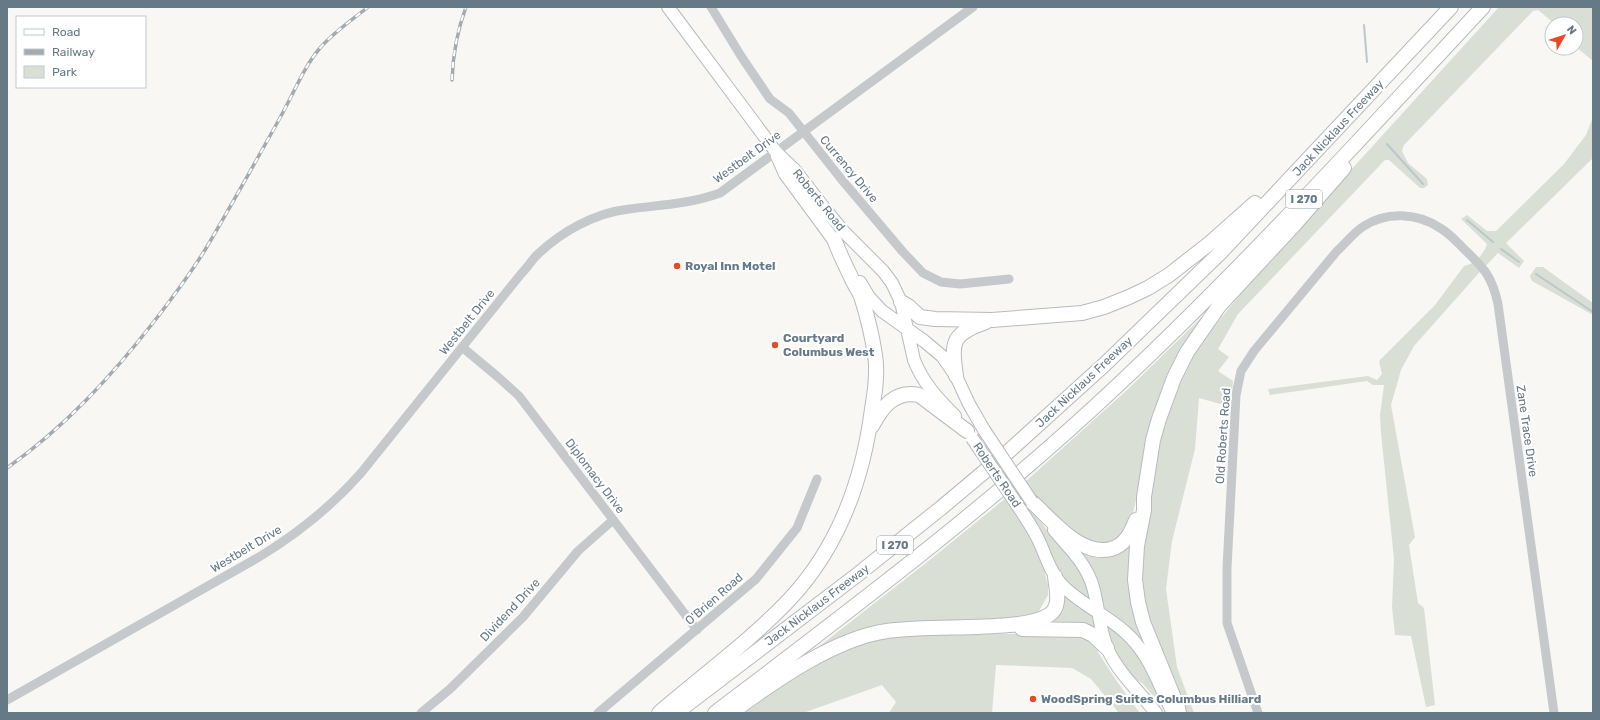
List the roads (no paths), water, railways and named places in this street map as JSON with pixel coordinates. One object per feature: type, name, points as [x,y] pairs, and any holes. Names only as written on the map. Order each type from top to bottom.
[{"type":"highway","name":"Jack Nicklaus Freeway","points":[[676,713],[863,570],[941,508],[1009,451],[1104,365],[1198,274],[1322,145],[1451,7]]},
{"type":"highway","name":"Jack Nicklaus Freeway","points":[[715,713],[872,593],[977,509],[1024,470],[1118,385],[1234,272],[1483,7]]},
{"type":"highway","points":[[1179,713],[1148,636],[1138,602],[1135,580],[1137,546],[1144,510],[1144,498],[1153,440],[1174,378],[1187,352],[1219,306],[1336,179],[1378,129],[1408,88]]},
{"type":"highway","points":[[901,302],[920,317],[935,319],[992,320],[1082,313],[1104,306],[1148,288],[1169,275],[1204,248],[1322,145]]},
{"type":"highway","points":[[659,713],[710,672],[768,621],[809,576],[825,552],[840,525],[850,499],[870,430],[876,372],[875,356],[860,295],[834,239]]},
{"type":"highway","points":[[956,376],[953,358],[956,339],[962,332],[970,327],[992,320]]},
{"type":"highway","points":[[870,430],[886,404],[904,394],[912,393],[919,395],[935,405],[969,435]]},
{"type":"highway","points":[[1032,502],[1072,538],[1090,548],[1102,550],[1117,546],[1128,537],[1133,528],[1138,509],[1144,498]]},
{"type":"highway","points":[[996,627],[1035,621],[1050,615],[1056,608],[1057,604],[1055,576]]},
{"type":"highway","points":[[730,713],[786,676],[824,654],[854,640],[887,631],[996,627],[1035,630],[1083,630],[1093,635],[1107,648]]},
{"type":"main road","name":"Roberts Road","points":[[668,7],[776,152],[794,168],[815,197],[844,232],[884,270],[901,302],[914,360],[923,380],[969,435],[1020,509],[1034,530],[1055,576],[1072,595],[1124,631],[1142,650],[1150,662],[1173,713]]},
{"type":"main road","name":"Roberts Road","points":[[776,152],[785,174],[834,239],[872,301],[886,315],[939,353],[947,362],[956,376],[969,404],[984,430],[1032,502],[1055,532],[1079,558],[1093,586],[1107,648],[1120,670],[1156,713]]},
{"type":"street","name":"Currency Drive","points":[[711,7],[733,45],[770,99],[789,113],[851,191],[923,273],[941,282],[960,284],[1009,279]]},
{"type":"street","name":"Westbelt Drive","points":[[7,700],[259,557],[305,527],[343,493],[361,473],[536,257],[563,235],[587,221],[614,212],[702,200],[720,193],[973,7]]},
{"type":"street","name":"Zane Trace Drive","points":[[1388,217],[1411,216],[1424,219],[1439,227],[1476,260],[1484,269],[1492,283],[1498,304],[1554,713]]},
{"type":"street","name":"Old Roberts Road","points":[[1258,713],[1227,623],[1227,568],[1236,395],[1241,371],[1254,350],[1337,251],[1364,226],[1388,217]]},
{"type":"street","name":"Diplomacy Drive","points":[[462,347],[519,396],[697,630]]},
{"type":"street","name":"O'Brien Road","points":[[598,713],[756,579],[797,528],[817,479]]},
{"type":"street","name":"Dividend Drive","points":[[421,713],[450,689],[523,617],[578,551],[613,520]]},
{"type":"waterway","points":[[1364,25],[1367,62]]},
{"type":"waterway","points":[[1387,144],[1423,184]]},
{"type":"waterway","points":[[1467,220],[1493,242]]},
{"type":"waterway","points":[[1501,249],[1519,262]]},
{"type":"waterway","points":[[1536,274],[1593,312]]},
{"type":"railway","points":[[7,468],[49,435],[87,400],[122,361],[156,319],[205,250],[314,56],[320,48],[343,26],[368,7]]},
{"type":"railway","points":[[452,80],[456,43],[466,7]]},
{"type":"place","name":"Royal Inn Motel","points":[[677,266]]},
{"type":"place","name":"Courtyard Columbus West","points":[[775,345]]},
{"type":"place","name":"WoodSpring Suites Columbus Hilliard","points":[[1033,699]]}]
